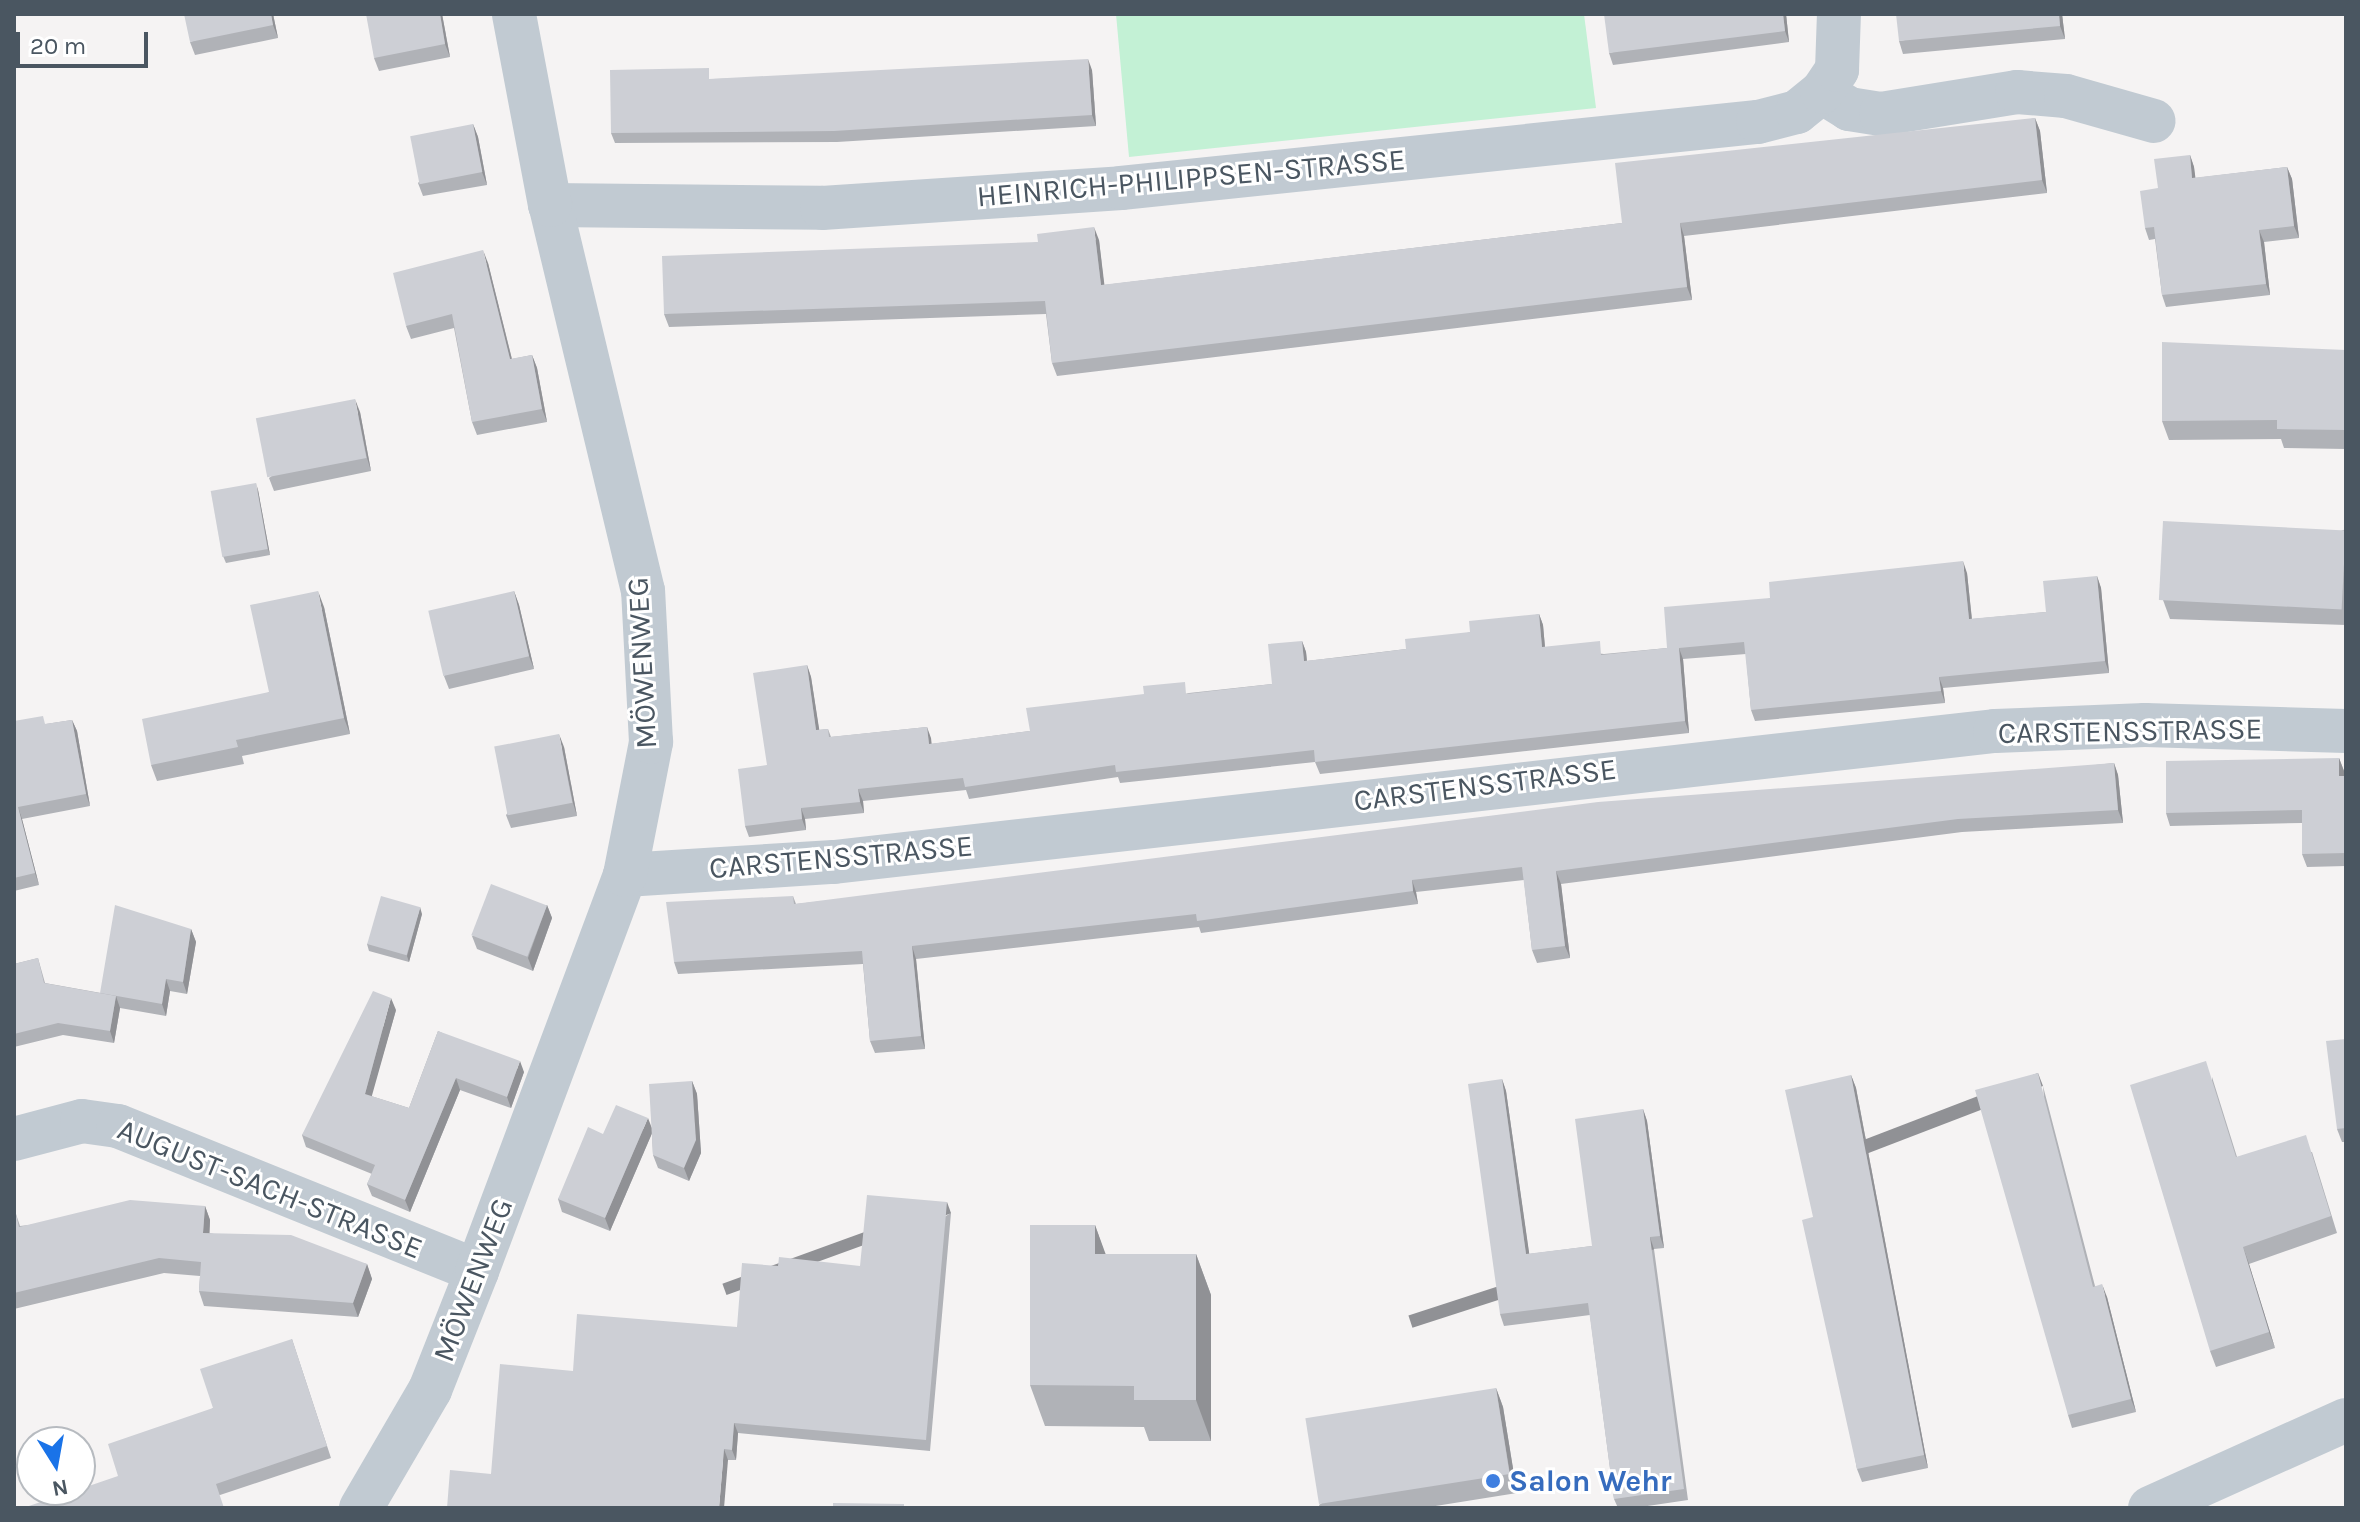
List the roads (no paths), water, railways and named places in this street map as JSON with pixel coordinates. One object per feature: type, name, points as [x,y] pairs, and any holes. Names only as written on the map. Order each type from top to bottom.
[{"type":"street","name":"MÖWENWEG","points":[[361,1508],[430,1390],[477,1271],[625,875],[651,742],[643,591],[550,205],[514,14]]},
{"type":"street","points":[[1839,14],[1837,70],[1822,92],[1849,109],[1881,114],[2017,92],[2066,96],[2154,121]]},
{"type":"street","name":"HEINRICH-PHILIPPSEN-STRASSE","points":[[550,205],[822,208],[1121,188],[1758,122],[1797,112],[1822,92]]},
{"type":"street","name":"CARSTENSSTRASSE","points":[[625,875],[834,862],[1995,731],[2145,725],[2346,731]]},
{"type":"street","name":"AUGUST-SACH-STRASSE","points":[[14,1139],[82,1121],[118,1126],[477,1271]]},
{"type":"street","points":[[2150,1508],[2346,1420]]},
{"type":"place","name":"Salon Wehr","points":[[1493,1481]]}]
